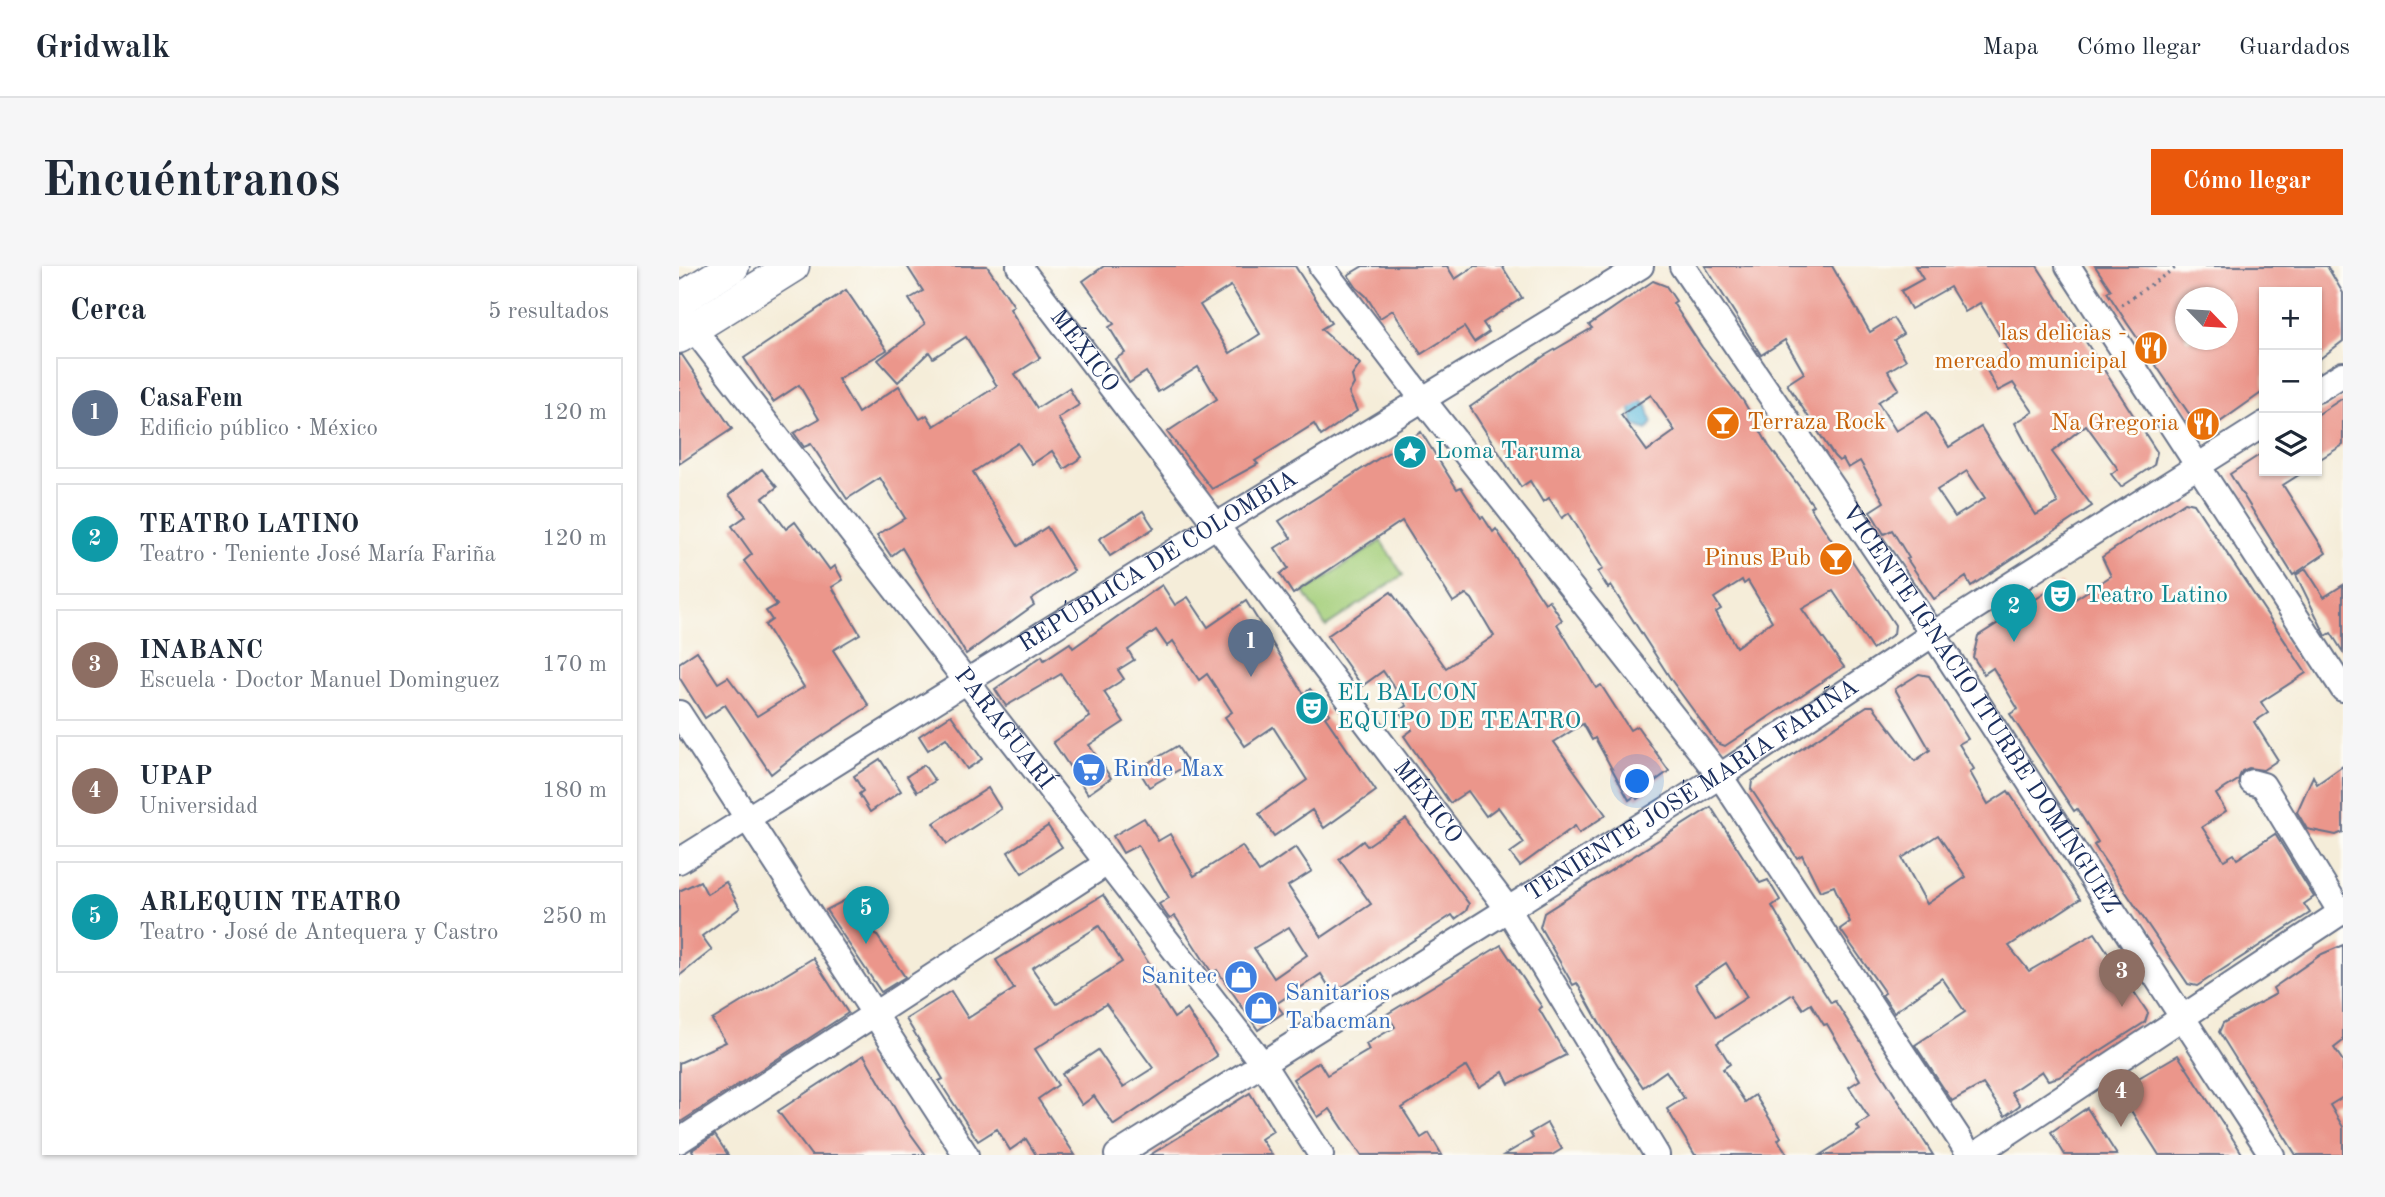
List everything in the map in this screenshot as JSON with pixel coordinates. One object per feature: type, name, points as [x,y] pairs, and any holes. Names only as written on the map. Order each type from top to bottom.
[{"type":"main road","points":[[679,300],[733,266]]},
{"type":"main road","points":[[684,325],[793,266]]},
{"type":"street","name":"MÉXICO","points":[[1019,266],[1508,909],[1657,1155]]},
{"type":"street","points":[[1321,266],[1720,776],[1973,1155],[2342,912],[2263,785],[2252,782]]},
{"type":"street","name":"REPÚBLICA DE COLOMBIA","points":[[679,861],[1217,525],[1641,266]]},
{"type":"street","name":"VICENTE IGNACIO ITURBE DOMÍNGUEZ","points":[[1682,266],[1933,634],[2272,1155]]},
{"type":"street","points":[[2068,266],[2343,689]]},
{"type":"street","name":"PARAGUARÍ","points":[[684,325],[1262,1063],[1321,1155]]},
{"type":"street","points":[[2322,387],[2343,374]]},
{"type":"street","name":"TENIENTE JOSÉ MARÍA FARIÑA","points":[[1117,1155],[1720,776],[1933,634],[2259,427]]},
{"type":"street","points":[[679,713],[966,1155]]},
{"type":"street","points":[[679,1141],[1107,863]]},
{"type":"path","points":[[2102,319],[2178,266]]},
{"type":"green space","points":[[1381,541],[1403,575],[1326,626],[1304,592]]},
{"type":"water","points":[[1640,399],[1647,406],[1652,423],[1647,430],[1634,425],[1630,405]]},
{"type":"building","points":[[907,266],[987,266],[1014,306],[1010,309],[1040,358],[1015,374],[1037,408],[1069,388],[1079,405],[1058,418],[1082,457],[1064,469],[1052,451],[1032,464],[1018,443],[973,472],[1018,546],[1047,527],[1074,571],[1031,599],[1034,605],[966,654],[902,548],[891,556],[877,535],[905,518],[880,478],[847,499],[811,444],[804,447],[794,433],[819,419],[799,385],[773,402],[744,358],[846,290],[887,350],[838,379],[858,413],[899,386],[920,419],[927,415],[934,426],[997,386],[966,337],[933,358],[929,352],[898,382],[878,360],[925,324],[909,299],[923,291]]},
{"type":"building","points":[[1104,266],[1295,266],[1331,323],[1321,329],[1360,364],[1352,376],[1354,384],[1349,393],[1357,411],[1321,436],[1314,424],[1255,461],[1258,464],[1212,489],[1167,432],[1217,399],[1198,367],[1158,392],[1146,372],[1129,383],[1115,359],[1125,353],[1109,327],[1114,324],[1083,281]],"holes":[[[1231,286],[1260,334],[1230,353],[1200,305]]]},
{"type":"building","points":[[1363,266],[1447,266],[1455,279],[1475,266],[1502,266],[1522,298],[1483,323],[1489,332],[1474,342],[1464,327],[1421,354],[1393,310],[1380,318],[1348,275]]},
{"type":"building","points":[[1705,266],[1832,266],[1870,332],[1893,318],[1903,334],[1894,340],[1906,360],[1888,371],[1899,389],[1878,402],[1896,431],[1927,412],[1949,447],[1981,427],[2036,515],[2058,503],[2015,423],[2033,412],[2013,383],[1998,391],[1984,365],[2009,352],[1980,303],[1965,312],[1950,287],[1911,309],[1901,291],[1923,279],[1915,266],[2037,266],[2157,452],[2154,465],[2121,487],[2111,474],[2118,469],[2086,425],[2052,452],[2092,506],[1971,586],[1966,577],[1934,599],[1907,559],[1909,558],[1892,530],[1884,534],[1870,511],[1884,502],[1860,461],[1848,468],[1843,459],[1839,461],[1834,456],[1787,384],[1804,373],[1785,340],[1761,355]],"holes":[[[1967,471],[1985,498],[1955,517],[1937,490]]]},
{"type":"building","points":[[2095,266],[2327,266],[2343,293],[2343,341],[2322,357],[2322,287],[2259,287],[2259,395],[2203,434],[2107,292],[2111,290]]},
{"type":"building","points":[[1653,281],[1666,286],[1676,301],[1673,303],[1702,347],[1744,402],[1769,446],[1813,505],[1810,507],[1838,550],[1843,547],[1895,625],[1894,634],[1872,649],[1833,591],[1802,609],[1844,667],[1725,746],[1717,743],[1672,681],[1611,586],[1608,588],[1598,572],[1603,569],[1569,513],[1562,518],[1549,498],[1543,502],[1530,481],[1521,487],[1470,407],[1544,356],[1592,328],[1589,325]],"holes":[[[1651,395],[1675,431],[1647,451],[1621,415]],[[1742,580],[1744,584],[1748,581],[1772,621],[1736,647],[1716,612],[1721,609],[1714,598]]]},
{"type":"building","points":[[679,355],[682,355],[732,429],[679,464]]},
{"type":"building","points":[[2343,398],[2343,445],[2322,458],[2322,413]]},
{"type":"building","points":[[1421,432],[1457,489],[1461,487],[1481,518],[1483,517],[1493,532],[1496,529],[1545,603],[1549,600],[1562,620],[1557,624],[1596,688],[1601,685],[1630,730],[1637,726],[1669,771],[1651,784],[1653,788],[1637,799],[1635,796],[1629,800],[1595,738],[1592,740],[1583,724],[1554,742],[1606,815],[1579,833],[1575,826],[1520,866],[1510,853],[1524,843],[1498,807],[1486,816],[1468,791],[1450,803],[1404,736],[1412,730],[1399,711],[1407,706],[1383,671],[1362,686],[1327,636],[1391,592],[1446,668],[1494,636],[1472,599],[1466,594],[1453,602],[1402,521],[1293,594],[1280,574],[1288,568],[1275,548],[1291,538],[1279,521]]},
{"type":"building","points":[[2259,455],[2259,476],[2297,476],[2283,485],[2326,553],[2293,575],[2230,474]]},
{"type":"building","points":[[762,469],[777,487],[763,498],[786,529],[795,522],[830,570],[835,566],[843,580],[832,587],[860,634],[833,650],[869,706],[804,748],[771,774],[725,705],[705,718],[679,677],[679,663],[697,651],[718,683],[728,677],[757,716],[804,687],[765,625],[772,620],[766,611],[777,605],[744,561],[752,554],[732,526],[746,516],[729,495]]},
{"type":"building","points":[[2185,502],[2194,504],[2306,673],[2261,702],[2268,713],[2254,722],[2278,760],[2263,770],[2249,768],[2242,771],[2238,780],[2216,794],[2226,811],[2202,827],[2224,860],[2234,854],[2237,859],[2275,834],[2314,897],[2304,904],[2310,913],[2197,986],[2188,984],[2094,845],[2098,842],[2077,809],[2074,811],[2010,714],[2018,709],[1993,668],[1984,674],[1973,657],[1978,636],[2061,583],[2072,601],[2111,576],[2102,557]]},
{"type":"building","points":[[1143,511],[1154,528],[1110,556],[1099,539]]},
{"type":"building","points":[[2306,569],[2324,597],[2343,585],[2343,652],[2331,633],[2326,636],[2296,575]]},
{"type":"building","points":[[1162,585],[1175,605],[1188,597],[1208,627],[1246,601],[1304,694],[1310,689],[1330,714],[1325,717],[1376,791],[1324,828],[1312,810],[1274,836],[1259,814],[1307,780],[1273,727],[1245,746],[1225,717],[1232,712],[1207,674],[1199,680],[1173,641],[1167,646],[1156,630],[1128,650],[1134,660],[1118,670],[1124,679],[1104,692],[1124,722],[1089,745],[1111,778],[1088,794],[1053,742],[1090,717],[1061,674],[1006,706],[995,689],[1042,656],[1044,660],[1070,643],[1073,648]]},
{"type":"building","points":[[1919,674],[1929,676],[1968,739],[1959,744],[1974,769],[1970,772],[1988,804],[2008,791],[2080,899],[2009,946],[2029,971],[2095,933],[2148,1013],[2145,1022],[2059,1077],[2048,1080],[2042,1071],[2011,1092],[2020,1105],[2005,1116],[1983,1084],[1952,1101],[1915,1045],[1965,1012],[1942,978],[1894,1012],[1882,995],[1885,993],[1840,929],[1850,922],[1834,886],[1820,891],[1802,855],[1797,858],[1751,789],[1752,781],[1867,706],[1873,706],[1915,761],[1930,750],[1895,689]],"holes":[[[1938,835],[1966,877],[1927,904],[1902,858]]]},
{"type":"building","points":[[951,715],[982,759],[967,769],[946,738],[928,750],[919,736]]},
{"type":"building","points":[[1177,746],[1189,764],[1149,787],[1138,769]]},
{"type":"building","points":[[880,759],[901,791],[870,812],[859,794],[863,791],[854,776]]},
{"type":"building","points":[[924,765],[935,781],[917,792],[907,776]]},
{"type":"building","points":[[2343,766],[2343,832],[2336,835],[2307,829],[2297,812],[2313,776],[2317,784]]},
{"type":"building","points":[[988,788],[1001,809],[947,844],[934,823]]},
{"type":"building","points":[[1711,807],[1760,883],[1768,880],[1780,900],[1772,906],[1804,961],[1831,1003],[1835,1001],[1933,1155],[1820,1155],[1860,1130],[1857,1126],[1869,1118],[1849,1087],[1860,1080],[1827,1024],[1824,1025],[1811,1004],[1803,1009],[1793,994],[1717,1043],[1730,1064],[1723,1069],[1745,1102],[1755,1095],[1781,1137],[1778,1140],[1788,1155],[1695,1155],[1667,1109],[1684,1098],[1666,1071],[1643,1087],[1601,1026],[1577,983],[1573,985],[1540,927],[1544,913]],"holes":[[[1726,963],[1747,997],[1716,1017],[1695,984]]]},
{"type":"building","points":[[1144,818],[1158,841],[1170,834],[1194,876],[1242,846],[1259,872],[1296,847],[1312,871],[1288,886],[1322,937],[1371,904],[1339,859],[1363,841],[1367,846],[1406,819],[1469,904],[1466,911],[1455,919],[1452,915],[1333,993],[1321,974],[1276,1004],[1283,1013],[1258,1030],[1217,970],[1212,973],[1175,916],[1170,919],[1159,904],[1169,898],[1138,845],[1123,853],[1113,836]],"holes":[[[1289,927],[1307,955],[1274,978],[1254,948]]]},
{"type":"building","points":[[1048,826],[1062,847],[1022,873],[1008,852]]},
{"type":"building","points":[[700,881],[707,894],[726,882],[740,908],[702,936],[712,950],[679,976],[679,891]]},
{"type":"building","points":[[1103,895],[1156,974],[1149,979],[1174,1018],[1187,1009],[1217,1056],[1114,1125],[1094,1096],[1082,1105],[1062,1074],[1098,1050],[1123,1087],[1153,1068],[1106,1004],[1035,1049],[1058,1085],[1038,1099],[1075,1155],[1036,1155],[1026,1139],[1010,1150],[997,1129],[978,1141],[939,1081],[943,1079],[906,1019],[951,991],[968,1018],[1014,989],[996,960]],"holes":[[[1099,926],[1122,962],[1057,1004],[1032,968]]]},
{"type":"building","points":[[851,897],[905,977],[881,992],[826,910]]},
{"type":"building","points":[[1501,945],[1542,1007],[1539,1009],[1566,1055],[1509,1084],[1503,1072],[1479,1087],[1467,1066],[1402,1108],[1421,1138],[1429,1133],[1442,1155],[1361,1155],[1330,1109],[1318,1117],[1293,1079],[1319,1062],[1327,1075],[1369,1050],[1366,1044],[1395,1027],[1387,1014]]},
{"type":"building","points":[[2343,945],[2343,1041],[2334,1048],[2343,1061],[2343,1097],[2330,1105],[2343,1127],[2343,1155],[2296,1155],[2219,1032],[2223,1023],[2276,994],[2273,988],[2322,954]]},
{"type":"building","points":[[813,958],[848,1013],[679,1123],[679,1063],[726,1042],[712,1020]]},
{"type":"building","points":[[864,1055],[905,1126],[926,1155],[811,1155],[778,1111]]},
{"type":"building","points":[[2178,1055],[2243,1155],[2159,1155],[2118,1090]]},
{"type":"building","points":[[1250,1093],[1273,1131],[1261,1139],[1272,1155],[1150,1155]]},
{"type":"building","points":[[2087,1108],[2117,1155],[2065,1155],[2051,1132]]},
{"type":"building","points":[[1547,1123],[1562,1149],[1552,1155],[1504,1155],[1533,1138],[1530,1133]]},
{"type":"building","points":[[715,1135],[728,1155],[695,1155],[692,1150]]},
{"type":"place","name":"las delicias - mercado municipal","points":[[2151,348]]},
{"type":"place","name":"Terraza Rock","points":[[1723,423]]},
{"type":"place","name":"Na Gregoria","points":[[2203,424]]},
{"type":"place","name":"Loma Taruma","points":[[1410,452]]},
{"type":"place","name":"Pinus Pub","points":[[1836,559]]},
{"type":"place","name":"Teatro Latino","points":[[2060,596]]},
{"type":"place","name":"TEATRO LATINO","points":[[2014,642]]},
{"type":"place","name":"CasaFem","points":[[1251,677]]},
{"type":"place","name":"EL BALCON EQUIPO DE TEATRO","points":[[1312,708]]},
{"type":"place","name":"Rinde Max","points":[[1089,770]]},
{"type":"place","name":"ARLEQUIN TEATRO","points":[[866,944]]},
{"type":"place","name":"Sanitec","points":[[1241,977]]},
{"type":"place","name":"INABANC","points":[[2122,1007]]},
{"type":"place","name":"Sanitarios Tabacman","points":[[1261,1008]]},
{"type":"place","name":"UPAP","points":[[2121,1127]]}]
